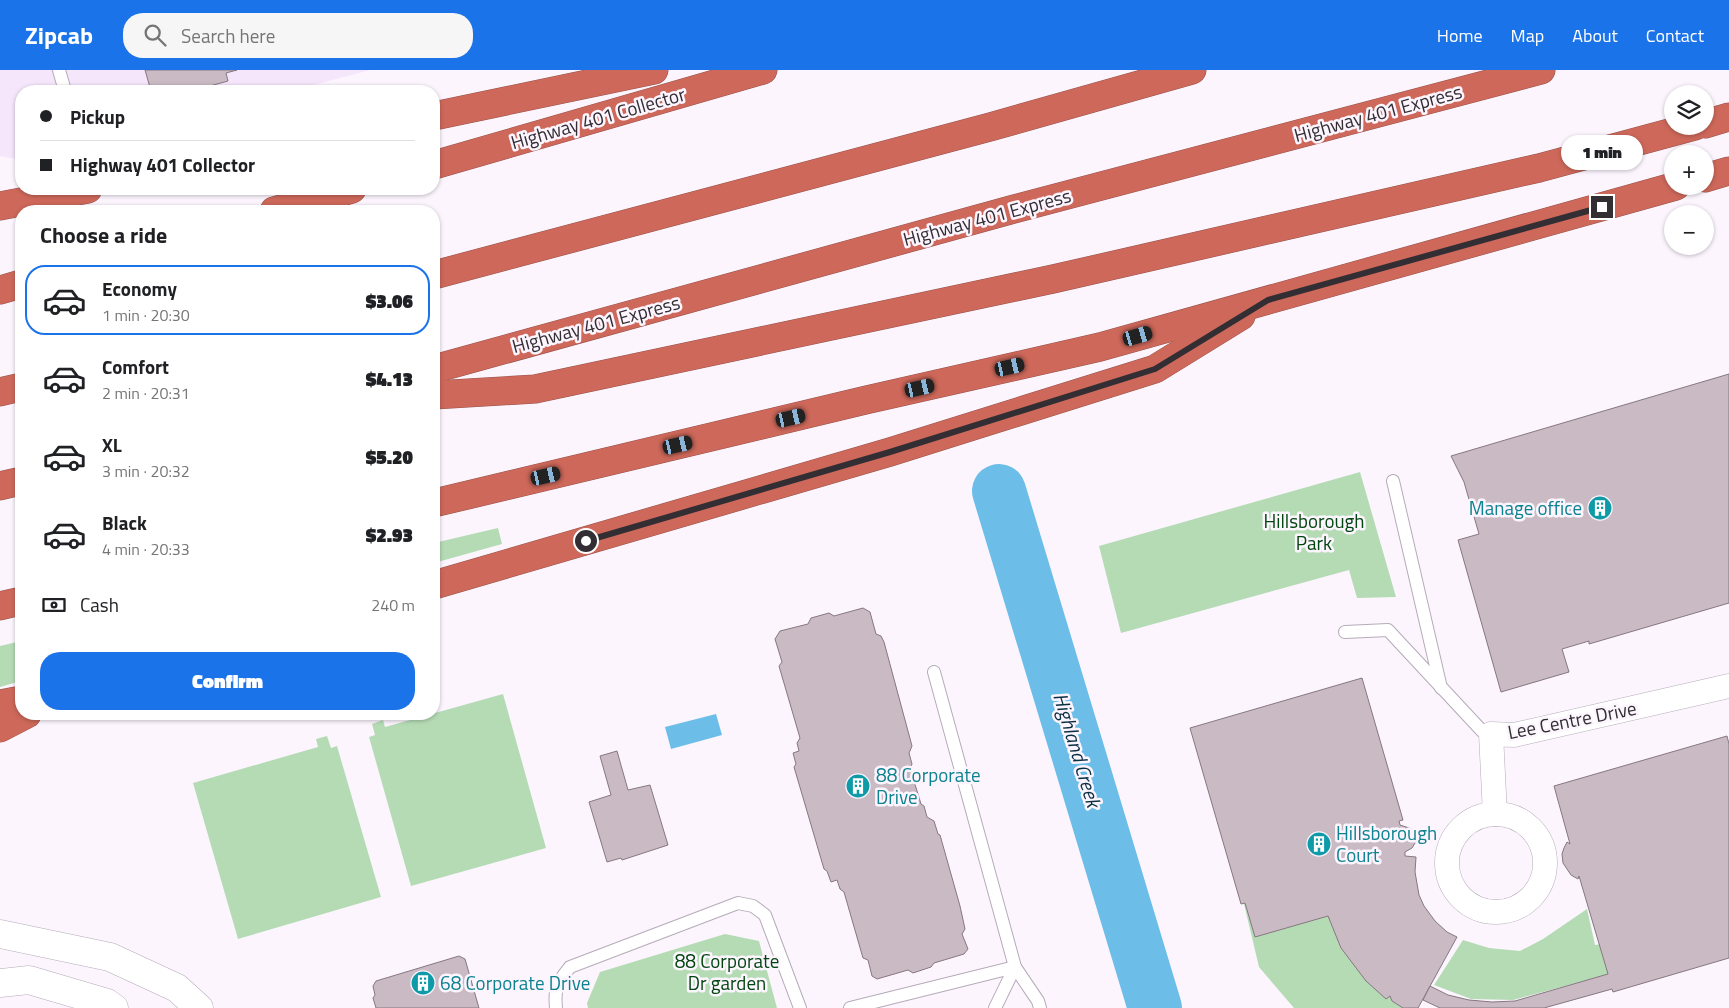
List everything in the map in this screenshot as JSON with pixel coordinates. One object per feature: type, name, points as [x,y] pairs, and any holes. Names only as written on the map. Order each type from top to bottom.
[{"type":"highway","points":[[440,115],[654,70]]},
{"type":"highway","name":"Highway 401 Collector","points":[[440,163],[763,70]]},
{"type":"highway","points":[[440,273],[990,127],[1192,70]]},
{"type":"highway","name":"Highway 401 Express","points":[[440,367],[1005,212],[1541,70]]},
{"type":"highway","points":[[1714,121],[1729,117]]},
{"type":"highway","points":[[440,395],[535,389],[1054,279],[1539,168],[1664,134]]},
{"type":"highway","points":[[1714,176],[1729,172]]},
{"type":"highway","points":[[440,502],[1100,347],[1664,189]]},
{"type":"highway","points":[[0,206],[57,195]]},
{"type":"highway","points":[[295,205],[331,195]]},
{"type":"highway","points":[[0,290],[15,286]]},
{"type":"highway","points":[[440,583],[890,452],[1155,369],[1268,300]]},
{"type":"highway","points":[[0,392],[15,388]]},
{"type":"highway","points":[[0,486],[15,482]]},
{"type":"highway","points":[[0,606],[15,602]]},
{"type":"highway","points":[[0,704],[15,701]]},
{"type":"highway","points":[[0,728],[15,720]]},
{"type":"street","name":"Lee Centre Drive","points":[[1495,814],[1491,734],[1514,735],[1729,686]]},
{"type":"street","points":[[1495,814],[1512,816],[1526,824],[1538,836],[1545,852],[1546,868],[1542,884],[1533,897],[1520,907],[1505,912],[1488,912],[1473,907],[1460,898],[1451,884],[1447,868],[1448,852],[1454,837],[1465,825],[1479,817],[1495,814]]},
{"type":"street","points":[[0,934],[110,957],[177,988],[199,1008]]},
{"type":"street","points":[[0,983],[29,980],[107,1004],[114,1008]]},
{"type":"lane","points":[[59,70],[63,85]]},
{"type":"lane","points":[[1393,481],[1442,688]]},
{"type":"lane","points":[[1345,632],[1388,630],[1482,730],[1491,734]]},
{"type":"lane","points":[[934,672],[1015,967],[1040,1008]]},
{"type":"lane","points":[[556,1008],[555,992],[561,979],[570,967],[738,903],[753,906],[765,915],[800,1008]]},
{"type":"lane","points":[[992,1008],[1015,967]]},
{"type":"lane","points":[[850,1008],[1015,967]]},
{"type":"shaded area","points":[[0,70],[370,70],[314,85],[15,85],[15,159],[0,156]]},
{"type":"green space","name":"Hillsborough Park","points":[[1360,472],[1396,597],[1357,598],[1349,570],[1121,633],[1099,546]]},
{"type":"green space","points":[[498,528],[502,544],[440,561],[440,542]]},
{"type":"green space","points":[[15,642],[15,683],[0,687],[0,646]]},
{"type":"green space","points":[[503,694],[546,848],[411,886],[369,737],[375,735],[372,724],[383,720],[385,727],[410,720],[440,720],[440,712]]},
{"type":"green space","points":[[327,736],[331,748],[337,746],[381,897],[238,939],[193,783],[318,747],[316,739]]},
{"type":"green space","points":[[1330,880],[1393,990],[1392,1001],[1406,1008],[1294,1008],[1259,967],[1244,904]]},
{"type":"green space","points":[[1587,909],[1595,945],[1602,944],[1610,974],[1513,1000],[1471,999],[1434,985],[1463,940],[1489,948],[1520,951],[1543,939]]},
{"type":"green space","name":"88 Corporate Dr garden","points":[[725,934],[759,941],[777,1008],[588,1008],[587,1003],[600,972]]},
{"type":"water","points":[[716,714],[722,735],[671,749],[665,727]]},
{"type":"building","points":[[145,70],[237,70],[226,73],[228,81],[214,85],[149,85]]},
{"type":"building","name":"Manage office","points":[[1729,374],[1729,603],[1589,644],[1589,641],[1562,649],[1569,672],[1501,692],[1458,540],[1479,534],[1464,482],[1451,456]]},
{"type":"building","name":"88 Corporate Drive","points":[[863,608],[870,612],[876,634],[881,636],[884,642],[912,746],[909,753],[912,764],[910,768],[921,804],[924,806],[927,817],[934,821],[940,835],[960,906],[965,929],[962,934],[968,949],[964,954],[934,963],[931,967],[913,973],[908,970],[877,979],[872,976],[868,960],[863,958],[844,892],[840,889],[837,880],[831,882],[827,871],[824,869],[794,767],[796,764],[793,753],[799,751],[797,743],[800,738],[779,666],[782,662],[775,639],[780,631],[808,624],[811,618],[829,613],[834,616]]},
{"type":"building","name":"Hillsborough Court","points":[[1362,678],[1403,820],[1399,821],[1400,825],[1412,829],[1415,834],[1415,843],[1412,848],[1405,852],[1405,856],[1416,857],[1415,872],[1419,895],[1424,906],[1435,921],[1447,932],[1457,937],[1418,1008],[1403,1008],[1392,1001],[1390,996],[1386,999],[1366,981],[1341,948],[1328,916],[1255,937],[1245,903],[1241,904],[1190,728]]},
{"type":"building","points":[[1727,736],[1729,744],[1729,958],[1613,992],[1612,989],[1544,1008],[1440,1008],[1423,1000],[1430,986],[1448,995],[1469,1000],[1515,1001],[1608,974],[1579,876],[1578,879],[1571,875],[1563,863],[1562,854],[1564,848],[1567,842],[1570,844],[1554,786]]},
{"type":"building","points":[[617,751],[628,790],[650,785],[668,845],[622,860],[621,858],[607,862],[589,802],[611,795],[600,756]]},
{"type":"building","name":"68 Corporate Drive","points":[[459,956],[465,959],[479,1008],[376,1008],[373,998],[375,995],[373,986],[376,981]]},
{"type":"waterway","name":"Highland Creek","points":[[999,491],[1155,1008]]},
{"type":"place","name":"Manage office","points":[[1600,508]]},
{"type":"place","name":"88 Corporate Drive","points":[[858,786]]},
{"type":"place","name":"Hillsborough Court","points":[[1319,844]]},
{"type":"place","name":"68 Corporate Drive","points":[[423,983]]},
{"type":"route","points":[[586,541],[890,452],[1097,389],[1155,369],[1268,300],[1602,207]]}]
